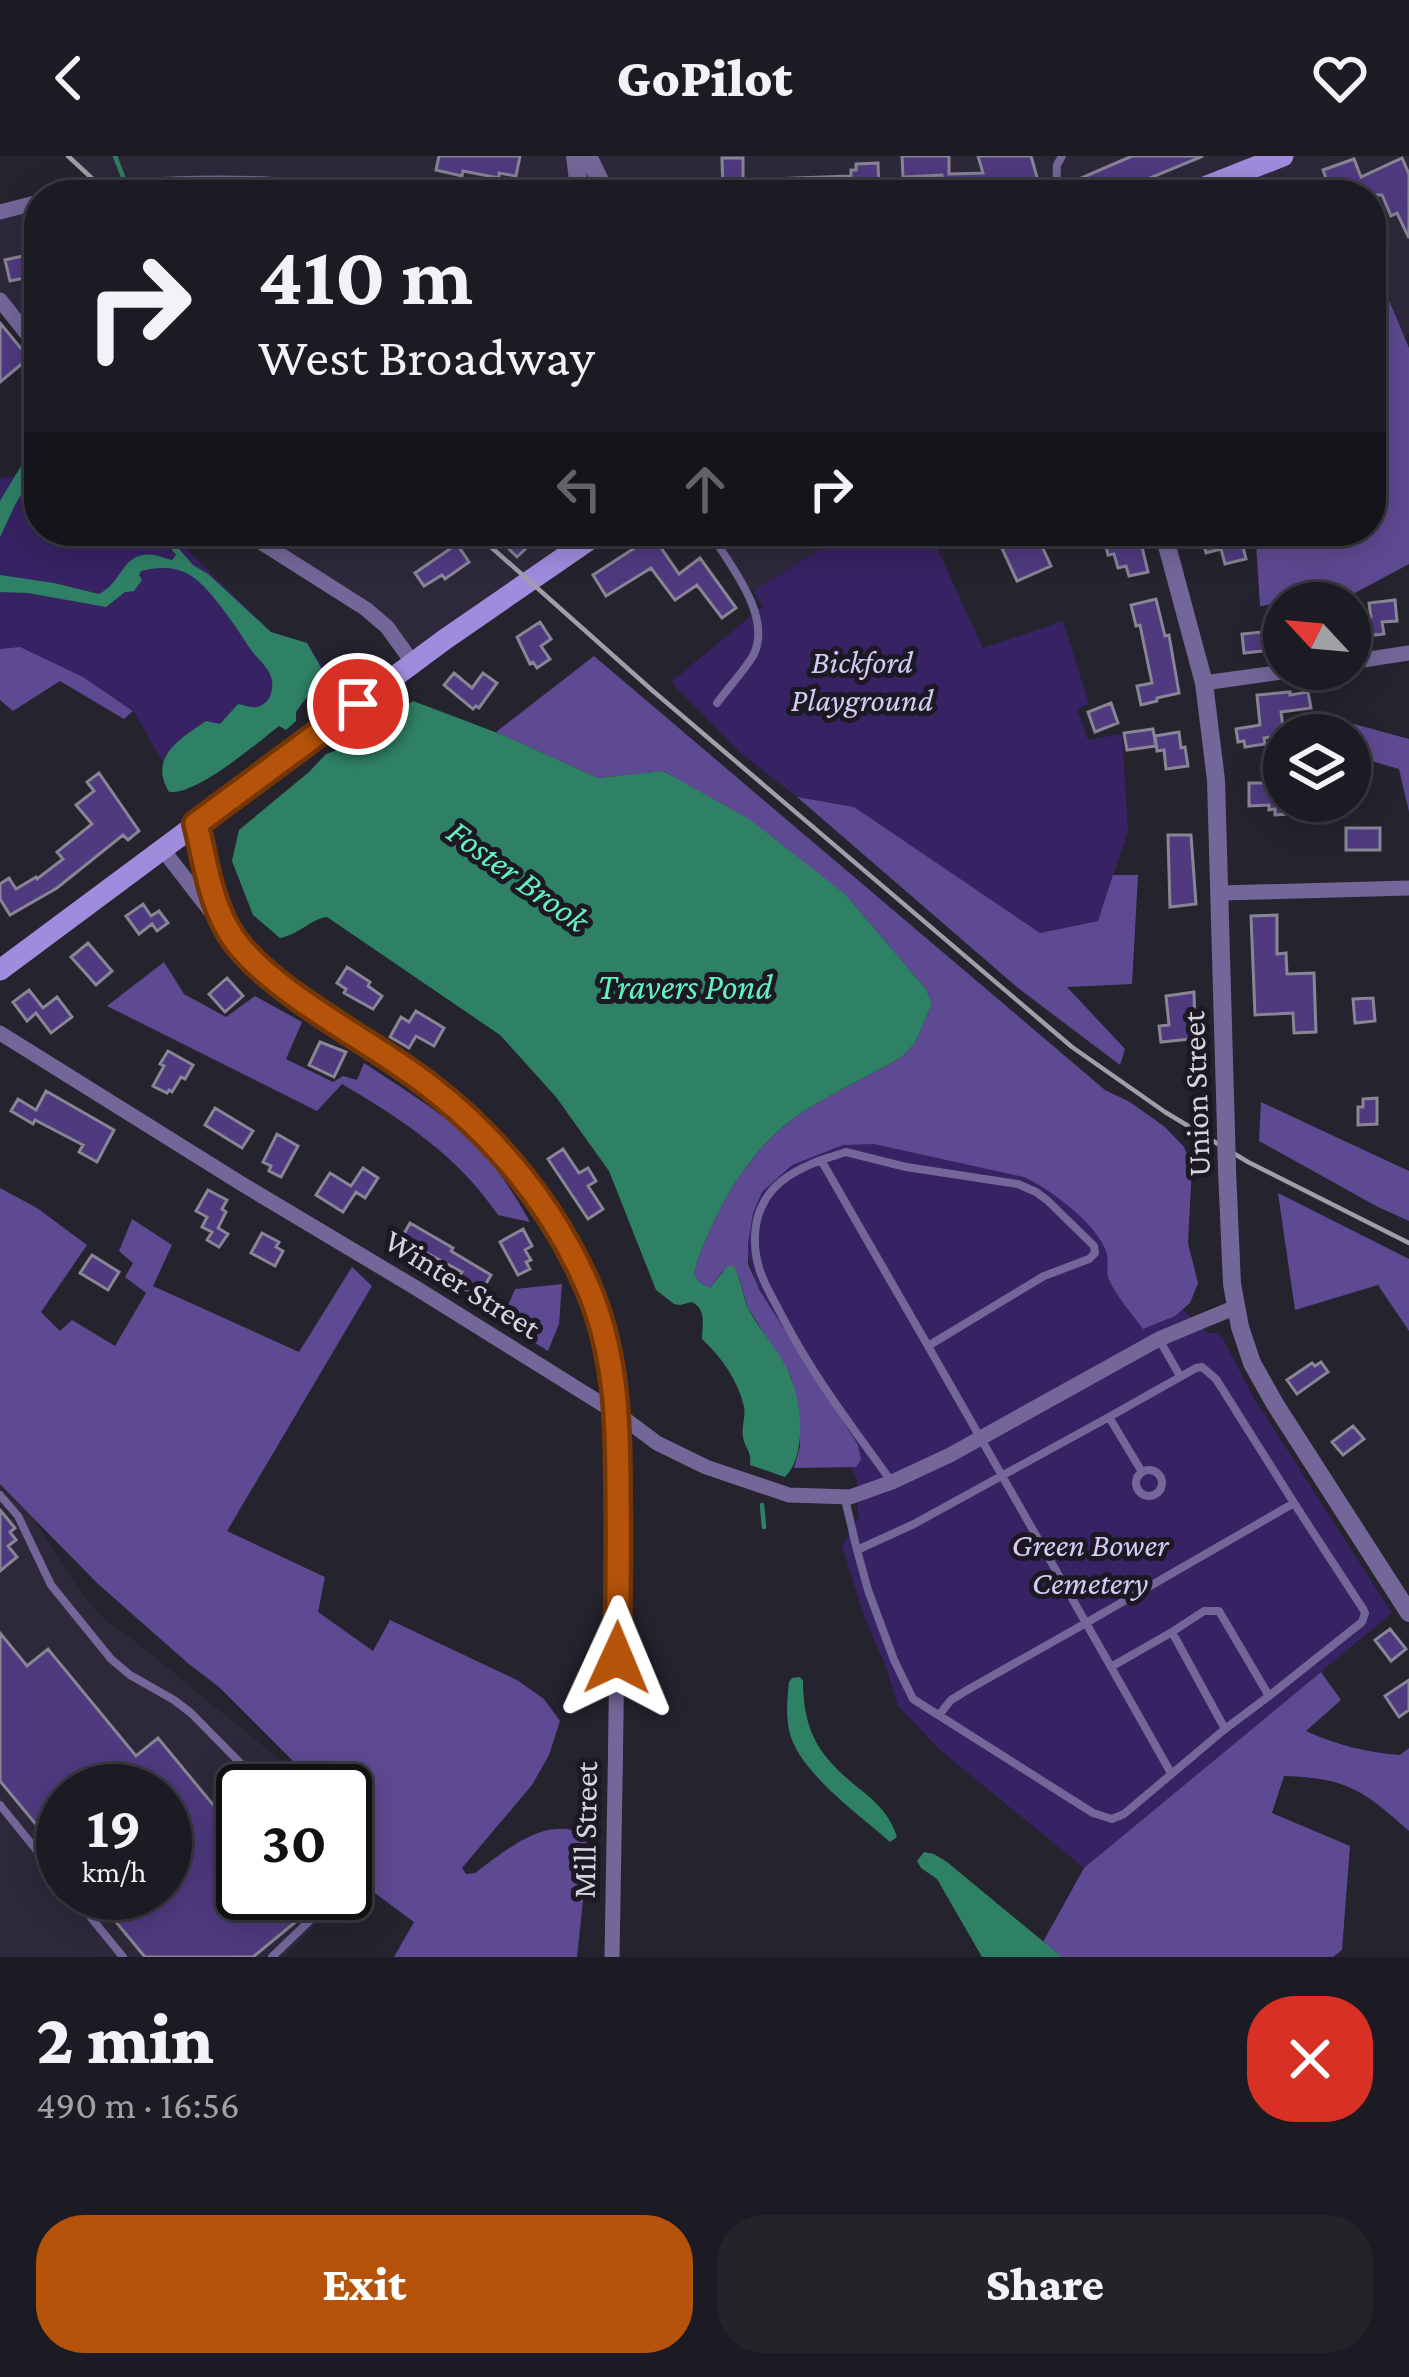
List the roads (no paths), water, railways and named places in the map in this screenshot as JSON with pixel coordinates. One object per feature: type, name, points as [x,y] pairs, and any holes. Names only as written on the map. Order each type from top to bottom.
[{"type":"main road","points":[[1222,180],[1283,156]]},
{"type":"main road","points":[[0,970],[413,663],[579,546]]},
{"type":"street","points":[[0,300],[24,330]]},
{"type":"street","points":[[267,546],[366,609],[387,627],[413,663]]},
{"type":"street","name":"Union Street","points":[[1167,546],[1204,683],[1216,780],[1236,1307],[1252,1363],[1274,1404],[1409,1612]]},
{"type":"street","points":[[1371,659],[1409,653]]},
{"type":"street","points":[[1204,683],[1263,675]]},
{"type":"street","name":"Mill Street","points":[[196,824],[207,878],[228,931]]},
{"type":"street","name":"Mill Street","points":[[162,849],[228,931],[278,982],[404,1066],[466,1115],[543,1205],[592,1297],[611,1357],[618,1414],[612,1957]]},
{"type":"street","points":[[1220,893],[1409,889]]},
{"type":"street","name":"Winter Street","points":[[0,1033],[618,1414],[657,1443],[706,1467],[800,1497],[844,1498],[892,1483],[1159,1339],[1236,1307]]},
{"type":"lane","points":[[717,703],[753,656],[758,633],[748,593],[718,546]]},
{"type":"lane","points":[[892,1483],[802,1356],[762,1278],[756,1232],[762,1204],[785,1178],[846,1152],[906,1167],[1018,1184],[1047,1200],[1094,1246],[1096,1251],[1089,1259],[1044,1276],[928,1346]]},
{"type":"lane","points":[[821,1160],[1171,1773]]},
{"type":"lane","points":[[1159,1339],[1180,1376]]},
{"type":"lane","points":[[844,1498],[857,1550],[868,1590],[908,1693],[1106,1818],[1124,1814],[1362,1622],[1365,1613],[1209,1370],[1202,1366],[1004,1476],[857,1550]]},
{"type":"lane","points":[[1108,1417],[1142,1472]]},
{"type":"lane","points":[[0,1496],[18,1516],[51,1586],[111,1659],[191,1713],[241,1764]]},
{"type":"lane","points":[[939,1715],[969,1688],[1294,1503]]},
{"type":"lane","points":[[1111,1667],[1204,1611],[1219,1611],[1269,1696]]},
{"type":"lane","points":[[1172,1632],[1226,1729]]},
{"type":"lane","points":[[0,1805],[36,1850]]},
{"type":"lane","points":[[93,1920],[123,1957]]},
{"type":"lane","points":[[272,1957],[311,1920]]},
{"type":"water","points":[[24,461],[24,490],[0,537],[0,501]]},
{"type":"water","points":[[169,546],[176,546],[271,632],[307,643],[324,673],[286,730],[279,726],[210,777],[169,792],[162,769],[177,742],[206,721],[220,724],[238,704],[261,706],[272,691],[267,669],[213,596],[188,574],[165,568],[141,571],[142,580],[134,591],[106,607],[0,592],[0,575],[99,594],[136,557],[172,560],[176,555]]},
{"type":"water","name":"Travers Pond","points":[[413,701],[598,778],[663,771],[749,819],[845,894],[926,989],[932,1004],[915,1043],[903,1056],[804,1111],[768,1141],[726,1198],[697,1262],[694,1274],[710,1288],[732,1265],[749,1310],[790,1376],[800,1428],[797,1456],[785,1477],[750,1465],[741,1397],[728,1370],[702,1339],[700,1309],[692,1302],[674,1304],[656,1290],[609,1171],[556,1097],[500,1035],[327,917],[280,938],[253,915],[232,861],[239,830],[326,754],[348,746]]},
{"type":"water","points":[[799,1677],[815,1740],[843,1775],[886,1815],[897,1837],[890,1842],[831,1791],[794,1745],[788,1694],[789,1682]]},
{"type":"water","points":[[924,1852],[947,1862],[1062,1957],[982,1957],[937,1879],[917,1861]]},
{"type":"waterway","name":"Foster Brook","points":[[115,156],[124,180]]},
{"type":"waterway","name":"Foster Brook","points":[[762,1505],[764,1527]]},
{"type":"railway","points":[[68,156],[94,180]]},
{"type":"railway","points":[[490,546],[1072,1047],[1248,1162],[1409,1243]]},
{"type":"park label","name":"Bickford Playground","points":[[862,680]]},
{"type":"park label","name":"Green Bower Cemetery","points":[[1090,1563]]}]
